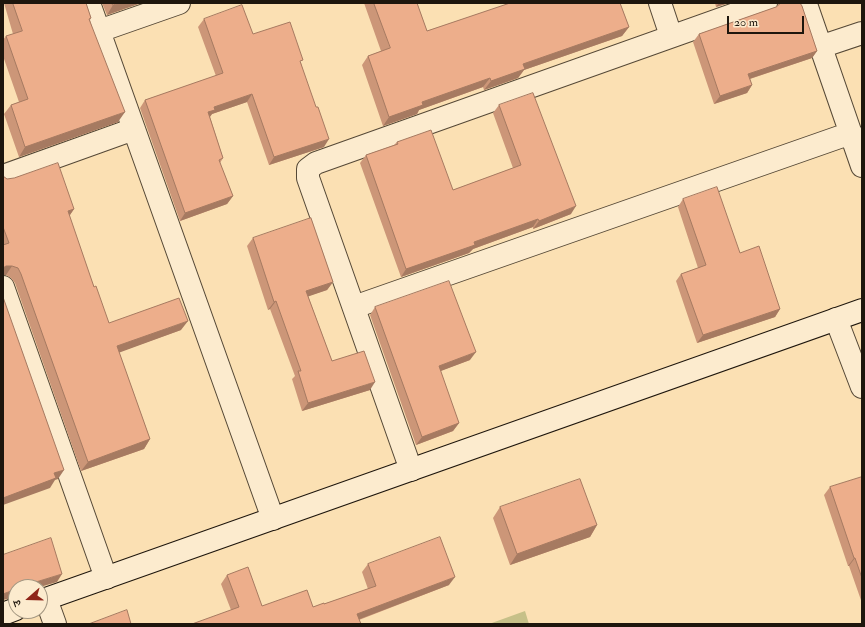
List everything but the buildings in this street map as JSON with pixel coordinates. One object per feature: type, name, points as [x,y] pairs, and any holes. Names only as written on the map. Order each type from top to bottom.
[{"type":"street","points":[[89,3],[273,519]]},
{"type":"street","points":[[99,31],[179,3]]},
{"type":"street","points":[[660,3],[671,36]]},
{"type":"street","points":[[411,470],[308,178],[308,169],[316,162],[766,3]]},
{"type":"street","points":[[803,3],[807,7],[862,166]]},
{"type":"street","points":[[820,47],[862,33]]},
{"type":"street","points":[[3,176],[134,129]]},
{"type":"street","points":[[354,307],[850,133]]},
{"type":"street","points":[[3,287],[106,578]]},
{"type":"street","points":[[48,598],[234,531],[273,519],[862,310]]},
{"type":"street","points":[[836,319],[862,387]]},
{"type":"street","points":[[48,610],[55,624]]},
{"type":"shaded area","points":[[525,611],[529,624],[489,624]]}]
